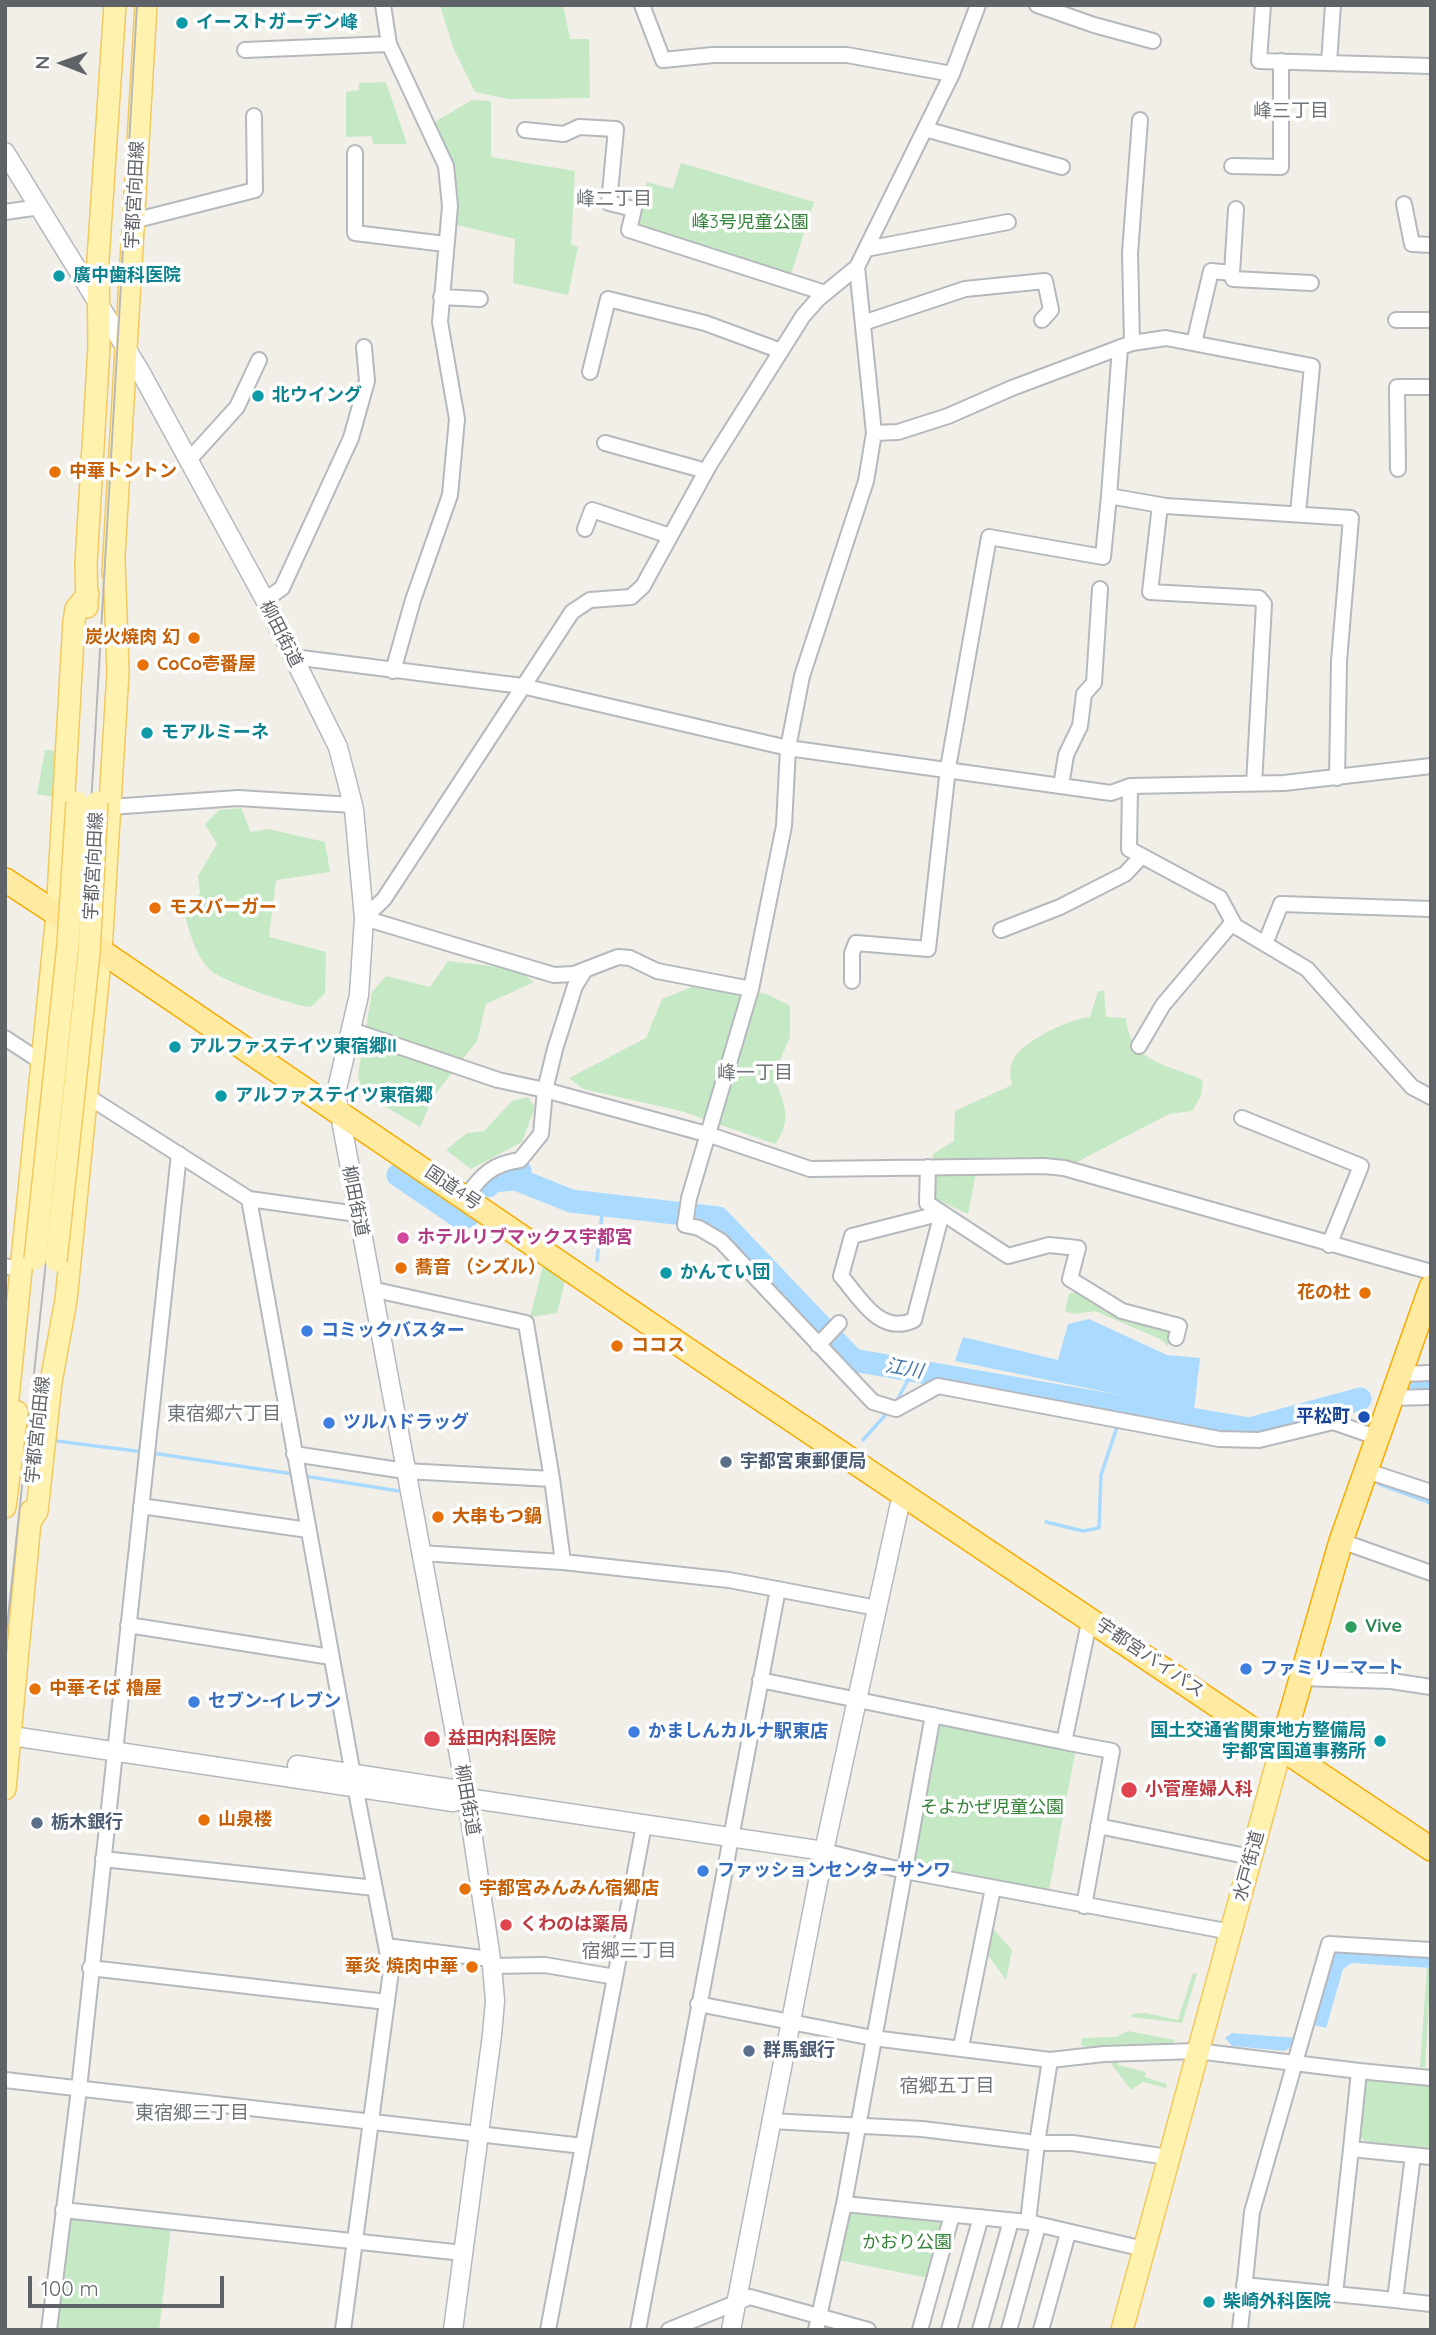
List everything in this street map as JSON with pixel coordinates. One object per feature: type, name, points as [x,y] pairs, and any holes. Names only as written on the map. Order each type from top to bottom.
[{"type":"highway","name":"国道4号","points":[[5,880],[57,914],[102,951],[902,1494]]},
{"type":"highway","name":"水戸街道","points":[[1281,1748],[1364,1470],[1431,1287]]},
{"type":"highway","name":"宇都宮バイパス","points":[[902,1494],[1431,1849]]},
{"type":"main road","name":"宇都宮向田線","points":[[95,803],[86,565],[115,5]]},
{"type":"main road","name":"宇都宮向田線","points":[[5,1507],[29,1264],[68,945],[95,803],[114,561],[146,5]]},
{"type":"main road","points":[[5,1428],[29,1264],[57,914],[74,621],[76,609],[88,594]]},
{"type":"main road","points":[[30,1522],[37,1511],[51,1382],[66,1300],[102,951],[95,803]]},
{"type":"main road","name":"宇都宮向田線","points":[[5,1789],[8,1729],[30,1522],[29,1264]]},
{"type":"main road","name":"水戸街道","points":[[1122,2330],[1281,1748]]},
{"type":"street","points":[[383,5],[389,44],[446,166],[450,205],[440,322],[457,419],[450,495],[413,600],[393,671]]},
{"type":"street","points":[[642,5],[663,60],[713,55],[847,55],[951,74]]},
{"type":"street","points":[[364,918],[384,900],[572,612],[590,600],[631,597],[643,586],[706,471],[803,316],[825,293],[857,267],[951,74],[978,5]]},
{"type":"street","points":[[1037,5],[1153,41]]},
{"type":"street","points":[[1263,5],[1259,61],[1431,66]]},
{"type":"street","points":[[1329,63],[1333,5]]},
{"type":"street","points":[[245,50],[389,44]]},
{"type":"street","points":[[1232,166],[1281,167],[1282,61]]},
{"type":"street","points":[[133,221],[255,190],[254,116]]},
{"type":"street","points":[[852,981],[852,953],[856,943],[928,948],[948,768],[989,537],[1103,557],[1126,345],[1140,120]]},
{"type":"street","points":[[525,130],[564,134],[579,127],[617,129],[609,203],[634,209],[629,230],[825,293]]},
{"type":"street","points":[[925,129],[1062,167]]},
{"type":"street","name":"柳田街道","points":[[5,152],[126,348],[265,600],[338,747],[353,805],[364,918],[363,959],[351,1030],[337,1084],[340,1113],[467,1798],[495,2001],[453,2330]]},
{"type":"street","points":[[355,153],[355,233],[445,244]]},
{"type":"street","points":[[1404,204],[1412,244],[1431,245]]},
{"type":"street","points":[[5,212],[40,207]]},
{"type":"street","points":[[1236,209],[1233,279],[1311,283]]},
{"type":"street","points":[[866,249],[1008,222]]},
{"type":"street","points":[[857,267],[874,433],[866,481],[802,676],[788,748],[783,826],[751,989],[685,1225],[699,1228],[721,1241],[776,1296],[873,1402],[896,1409],[938,1385],[1219,1439],[1259,1440],[1333,1422],[1376,1437]]},
{"type":"street","points":[[1194,343],[1211,271],[1233,273]]},
{"type":"street","points":[[863,323],[965,289],[1045,281],[1051,310],[1042,320]]},
{"type":"street","points":[[441,297],[480,299]]},
{"type":"street","points":[[590,372],[608,299],[705,323],[781,351]]},
{"type":"street","points":[[1396,320],[1431,320]]},
{"type":"street","points":[[874,433],[898,432],[948,416],[1126,345],[1166,338],[1194,343],[1312,366],[1298,513]]},
{"type":"street","points":[[265,600],[282,588],[351,438],[367,381],[363,347]]},
{"type":"street","points":[[189,460],[237,407],[259,360]]},
{"type":"street","points":[[1398,470],[1397,387],[1431,387]]},
{"type":"street","points":[[605,443],[706,471]]},
{"type":"street","points":[[1109,496],[1160,505],[1352,518],[1339,661],[1337,778]]},
{"type":"street","points":[[1160,505],[1150,592],[1259,598],[1264,604],[1254,784]]},
{"type":"street","points":[[585,529],[592,510],[670,536]]},
{"type":"street","points":[[1061,786],[1066,755],[1080,726],[1084,694],[1094,683],[1100,589]]},
{"type":"street","points":[[293,657],[522,686],[788,748],[948,768],[1111,793],[1130,786],[1254,784],[1337,778],[1431,766]]},
{"type":"street","points":[[1130,786],[1129,849],[1220,898],[1233,922],[1307,969],[1412,1087],[1431,1097]]},
{"type":"street","points":[[95,803],[239,798],[353,805]]},
{"type":"street","points":[[1001,930],[1060,907],[1125,874],[1142,856]]},
{"type":"street","points":[[1265,944],[1281,904],[1431,909]]},
{"type":"street","points":[[364,918],[457,943],[554,975],[574,974],[618,957],[630,958],[657,971],[751,989]]},
{"type":"street","points":[[1139,1046],[1163,1005],[1233,922]]},
{"type":"street","points":[[466,1197],[482,1175],[498,1163],[520,1160],[541,1134],[545,1090],[575,986],[585,970]]},
{"type":"street","points":[[351,1030],[498,1080],[545,1090],[710,1135],[810,1169],[1064,1168],[1431,1272]]},
{"type":"street","points":[[5,1038],[43,1063]]},
{"type":"street","points":[[87,1096],[249,1199],[357,1213]]},
{"type":"street","points":[[1242,1118],[1362,1166],[1329,1245]]},
{"type":"street","points":[[50,2330],[79,2089],[179,1154]]},
{"type":"street","points":[[928,1167],[928,1203],[942,1213],[1008,1256],[1049,1245],[1078,1248],[1070,1279],[1122,1311],[1179,1326],[1176,1338]]},
{"type":"street","points":[[249,1199],[353,1780],[391,1971],[343,2330]]},
{"type":"street","points":[[942,1213],[914,1320],[902,1325],[878,1320],[841,1276],[852,1236],[942,1213]]},
{"type":"street","points":[[371,1289],[526,1323],[563,1562]]},
{"type":"street","points":[[819,1343],[837,1325]]},
{"type":"street","points":[[1399,1374],[1431,1373]]},
{"type":"street","points":[[1390,1398],[1431,1397]]},
{"type":"street","points":[[294,1454],[405,1471],[552,1479]]},
{"type":"street","points":[[1364,1470],[1431,1492]]},
{"type":"street","points":[[731,2330],[824,1852],[902,1494]]},
{"type":"street","points":[[141,1506],[308,1530]]},
{"type":"street","points":[[1341,1541],[1431,1573]]},
{"type":"street","points":[[420,1553],[563,1562],[729,1580],[877,1608]]},
{"type":"street","points":[[638,2330],[778,1589]]},
{"type":"street","points":[[1064,1742],[1090,1618]]},
{"type":"street","points":[[128,1625],[331,1657]]},
{"type":"street","points":[[1300,1678],[1391,1681],[1431,1687]]},
{"type":"street","points":[[760,1680],[1112,1751],[1084,1906]]},
{"type":"street","points":[[817,2322],[824,2305],[844,2204],[933,1715]]},
{"type":"street","points":[[8,1729],[353,1780],[453,1802],[467,1798],[824,1852],[905,1871],[1231,1933]]},
{"type":"street","points":[[548,2330],[643,1825]]},
{"type":"street","points":[[1098,1826],[1251,1857]]},
{"type":"street","points":[[103,1859],[375,1888]]},
{"type":"street","points":[[961,2047],[993,1888]]},
{"type":"street","points":[[1240,2330],[1252,2212],[1329,1944],[1431,1950]]},
{"type":"street","points":[[386,1946],[491,1963],[545,1965],[615,1977]]},
{"type":"street","points":[[90,1968],[387,2002]]},
{"type":"street","points":[[698,2004],[789,2024],[873,2038],[1050,2060],[1104,2054],[1197,2051],[1431,2078]]},
{"type":"street","points":[[1009,2330],[1033,2224],[1037,2143],[1050,2060]]},
{"type":"street","points":[[1335,2294],[1359,2071]]},
{"type":"street","points":[[5,2080],[369,2124],[479,2133],[583,2146]]},
{"type":"street","points":[[770,2121],[922,2129],[1037,2143],[1073,2143],[1168,2157]]},
{"type":"street","points":[[1351,2149],[1431,2157]]},
{"type":"street","points":[[1395,2300],[1413,2155]]},
{"type":"street","points":[[844,2204],[1033,2224],[1144,2249]]},
{"type":"street","points":[[63,2210],[463,2253]]},
{"type":"street","points":[[920,2330],[952,2216]]},
{"type":"street","points":[[949,2330],[981,2217]]},
{"type":"street","points":[[980,2330],[1010,2221]]},
{"type":"street","points":[[1041,2330],[1069,2233]]},
{"type":"street","points":[[1244,2285],[1431,2304]]},
{"type":"street","points":[[669,2330],[736,2305],[750,2297],[817,2322],[860,2329]]},
{"type":"green space","points":[[440,5],[563,5],[570,39],[589,39],[590,98],[509,99],[475,92],[453,47]]},
{"type":"green space","points":[[386,82],[407,144],[373,144],[372,136],[346,137],[346,92],[359,90],[359,83]]},
{"type":"green space","points":[[472,100],[491,101],[491,157],[575,171],[571,245],[578,247],[568,295],[513,283],[515,239],[453,224],[456,195],[454,171],[433,123]]},
{"type":"green space","name":"峰3号児童公園","points":[[681,163],[814,202],[790,277],[635,226],[647,182],[673,189]]},
{"type":"green space","points":[[45,750],[56,751],[53,797],[37,794]]},
{"type":"green space","points":[[241,808],[251,832],[268,829],[325,842],[330,872],[276,880],[269,937],[326,952],[325,993],[311,1007],[259,992],[217,975],[205,964],[191,937],[185,916],[200,893],[198,876],[217,844],[205,824],[219,810]]},
{"type":"green space","points":[[448,961],[516,969],[534,982],[486,1004],[477,1041],[433,1097],[420,1127],[362,1093],[358,1075],[372,992],[386,976],[430,987]]},
{"type":"green space","points":[[697,985],[767,994],[790,1006],[790,1037],[773,1076],[785,1111],[784,1127],[775,1144],[681,1111],[583,1089],[569,1078],[646,1038],[662,999]]},
{"type":"green space","points":[[1098,991],[1104,991],[1106,1017],[1126,1018],[1129,1033],[1143,1053],[1164,1065],[1203,1080],[1201,1096],[1192,1111],[1169,1114],[1075,1163],[1039,1157],[979,1158],[968,1214],[934,1198],[933,1154],[954,1141],[955,1111],[1012,1085],[1011,1064],[1020,1051],[1048,1032],[1090,1017]]},
{"type":"green space","points":[[528,1097],[535,1107],[522,1142],[471,1169],[446,1150],[467,1133],[484,1131],[512,1101]]},
{"type":"green space","points":[[543,1266],[565,1281],[557,1313],[530,1317]]},
{"type":"green space","points":[[1079,1291],[1122,1316],[1167,1330],[1170,1335],[1168,1346],[1160,1339],[1095,1311],[1074,1314],[1065,1311],[1069,1294]]},
{"type":"green space","name":"そよかぜ児童公園","points":[[936,1719],[1076,1748],[1048,1895],[910,1868]]},
{"type":"green space","points":[[989,1929],[994,1930],[1012,1950],[1006,1980],[985,1951]]},
{"type":"green space","points":[[1427,1968],[1431,1968],[1425,2067],[1420,2067]]},
{"type":"green space","points":[[1193,1973],[1197,1974],[1182,2023],[1131,2017],[1132,2014],[1146,2013],[1178,2020]]},
{"type":"green space","points":[[1128,2031],[1175,2040],[1172,2044],[1138,2047],[1081,2046],[1082,2038],[1116,2037]]},
{"type":"green space","points":[[1107,2058],[1119,2059],[1118,2065],[1146,2072],[1145,2077],[1167,2084],[1166,2088],[1143,2082],[1131,2090]]},
{"type":"green space","points":[[1372,2077],[1431,2083],[1431,2149],[1364,2141],[1359,2134],[1364,2081]]},
{"type":"green space","name":"かおり公園","points":[[852,2207],[945,2221],[928,2278],[838,2260],[847,2211]]},
{"type":"green space","points":[[70,2217],[171,2227],[159,2330],[56,2328]]},
{"type":"water","points":[[1089,1319],[1167,1355],[1200,1358],[1194,1410],[955,1361],[963,1337],[1058,1360],[1068,1324]]},
{"type":"water","points":[[1340,1948],[1431,1955],[1431,1968],[1352,1963],[1343,1969],[1326,2028],[1313,2025],[1333,1953]]},
{"type":"water","points":[[1232,2033],[1296,2038],[1294,2044],[1285,2051],[1232,2046],[1225,2038]]},
{"type":"waterway","name":"江川","points":[[520,1171],[516,1179],[571,1201],[718,1218],[853,1360],[1249,1429],[1360,1399]]},
{"type":"waterway","points":[[398,1175],[461,1218],[467,1217]]},
{"type":"waterway","points":[[488,1186],[491,1181],[516,1179]]},
{"type":"waterway","points":[[597,1260],[603,1205]]},
{"type":"waterway","points":[[896,1402],[913,1371]]},
{"type":"waterway","name":"江川","points":[[1419,1383],[1431,1382]]},
{"type":"waterway","points":[[1423,1383],[1427,1394]]},
{"type":"waterway","name":"江川","points":[[1121,1414],[1124,1407]]},
{"type":"waterway","points":[[863,1440],[888,1412]]},
{"type":"waterway","points":[[1046,1522],[1083,1531],[1099,1528],[1101,1475],[1117,1427]]},
{"type":"waterway","points":[[56,1441],[144,1452]]},
{"type":"waterway","points":[[152,1453],[293,1474]]},
{"type":"waterway","points":[[304,1476],[399,1491]]},
{"type":"waterway","points":[[1379,1484],[1431,1503]]},
{"type":"tram line","points":[[5,1646],[87,876],[137,5]]},
{"type":"place","name":"イーストガーデン峰","points":[[182,23]]},
{"type":"place","name":"廣中歯科医院","points":[[59,276]]},
{"type":"place","name":"北ウイング","points":[[258,396]]},
{"type":"place","name":"中華トントン","points":[[55,472]]},
{"type":"place","name":"炭火焼肉 幻","points":[[194,638]]},
{"type":"place","name":"CoCo壱番屋","points":[[143,665]]},
{"type":"place","name":"モアルミーネ","points":[[147,733]]},
{"type":"place","name":"モスバーガー","points":[[155,908]]},
{"type":"place","name":"アルファステイツ東宿郷II","points":[[175,1047]]},
{"type":"place","name":"アルファステイツ東宿郷","points":[[221,1096]]},
{"type":"place","name":"ホテルリブマックス宇都宮","points":[[403,1238]]},
{"type":"place","name":"蕎音 （シズル）","points":[[401,1268]]},
{"type":"place","name":"かんてい団","points":[[666,1273]]},
{"type":"place","name":"花の杜","points":[[1365,1293]]},
{"type":"place","name":"コミックバスター","points":[[307,1331]]},
{"type":"place","name":"ココス","points":[[617,1346]]},
{"type":"place","name":"平松町","points":[[1364,1417]]},
{"type":"place","name":"ツルハドラッグ","points":[[329,1423]]},
{"type":"place","name":"宇都宮東郵便局","points":[[726,1462]]},
{"type":"place","name":"大串もつ鍋","points":[[438,1517]]},
{"type":"place","name":"Vive","points":[[1351,1627]]},
{"type":"place","name":"ファミリーマート","points":[[1246,1669]]},
{"type":"place","name":"中華そば 櫓屋","points":[[35,1689]]},
{"type":"place","name":"セブン-イレブン","points":[[194,1702]]},
{"type":"place","name":"かましんカルナ駅東店","points":[[634,1732]]},
{"type":"place","name":"益田内科医院","points":[[432,1739]]},
{"type":"place","name":"国土交通省関東地方整備局 宇都宮国道事務所","points":[[1380,1741]]},
{"type":"place","name":"小菅産婦人科","points":[[1129,1790]]},
{"type":"place","name":"山泉楼","points":[[204,1820]]},
{"type":"place","name":"栃木銀行","points":[[37,1823]]},
{"type":"place","name":"ファッションセンターサンワ","points":[[703,1871]]},
{"type":"place","name":"宇都宮みんみん宿郷店","points":[[465,1889]]},
{"type":"place","name":"くわのは薬局","points":[[506,1925]]},
{"type":"place","name":"華炎 焼肉中華","points":[[472,1967]]},
{"type":"place","name":"群馬銀行","points":[[749,2051]]},
{"type":"place","name":"柴崎外科医院","points":[[1209,2302]]},
{"type":"district","name":"峰三丁目","points":[[1291,111]]},
{"type":"district","name":"峰二丁目","points":[[614,199]]},
{"type":"district","name":"峰一丁目","points":[[755,1073]]},
{"type":"district","name":"東宿郷六丁目","points":[[224,1414]]},
{"type":"district","name":"宿郷三丁目","points":[[629,1951]]},
{"type":"district","name":"宿郷五丁目","points":[[947,2086]]},
{"type":"district","name":"東宿郷三丁目","points":[[192,2113]]}]
